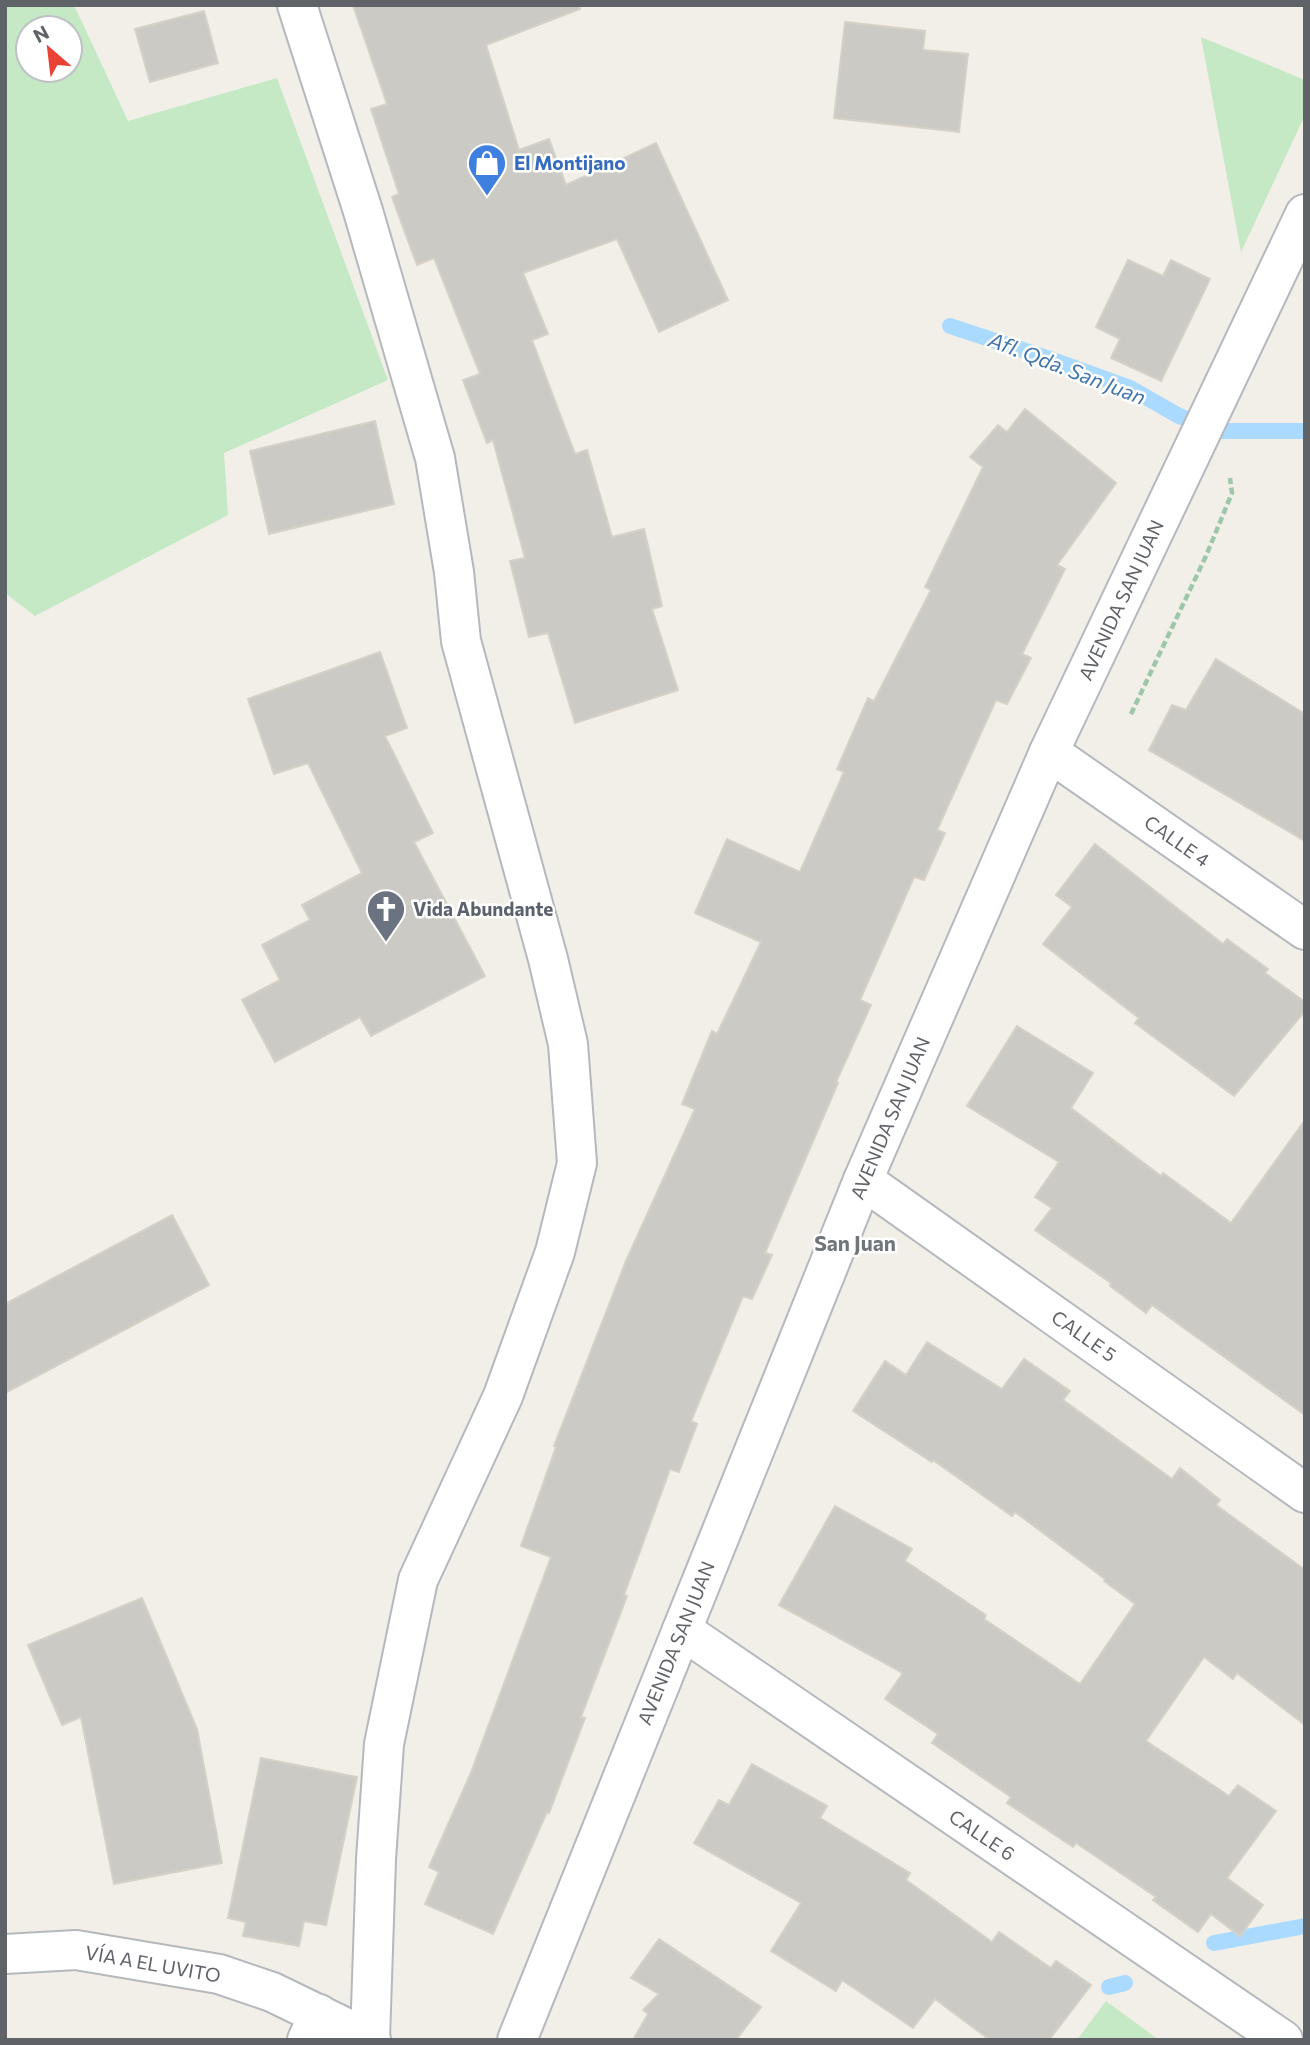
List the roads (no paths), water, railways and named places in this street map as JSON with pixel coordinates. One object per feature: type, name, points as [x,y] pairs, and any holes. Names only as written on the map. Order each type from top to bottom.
[{"type":"street","points":[[297,5],[363,211],[435,458],[454,572],[461,641],[548,959],[568,1044],[577,1163],[555,1252],[503,1396],[418,1580],[384,1744],[376,1859],[371,2039]]},
{"type":"street","name":"AVENIDA SAN JUAN","points":[[517,2040],[863,1180],[1049,752],[1305,214]]},
{"type":"street","name":"CALLE 4","points":[[1049,752],[1305,930]]},
{"type":"street","name":"CALLE 5","points":[[863,1180],[1305,1493]]},
{"type":"street","name":"CALLE 6","points":[[682,1630],[1283,2040]]},
{"type":"street","name":"VÍA A EL UVITO","points":[[5,1954],[76,1950],[219,1974],[272,1992],[313,2027],[371,2039]]},
{"type":"waterway","name":"Afl. Qda. San Juan","points":[[950,326],[1130,388],[1179,416],[1220,431],[1305,431]]},
{"type":"waterway","points":[[1214,1943],[1305,1926]]},
{"type":"waterway","points":[[1109,1987],[1125,1983]]},
{"type":"place","name":"El Montijano","points":[[487,197]]},
{"type":"place","name":"Vida Abundante","points":[[386,943]]},
{"type":"district","name":"San Juan","points":[[855,1244]]}]
